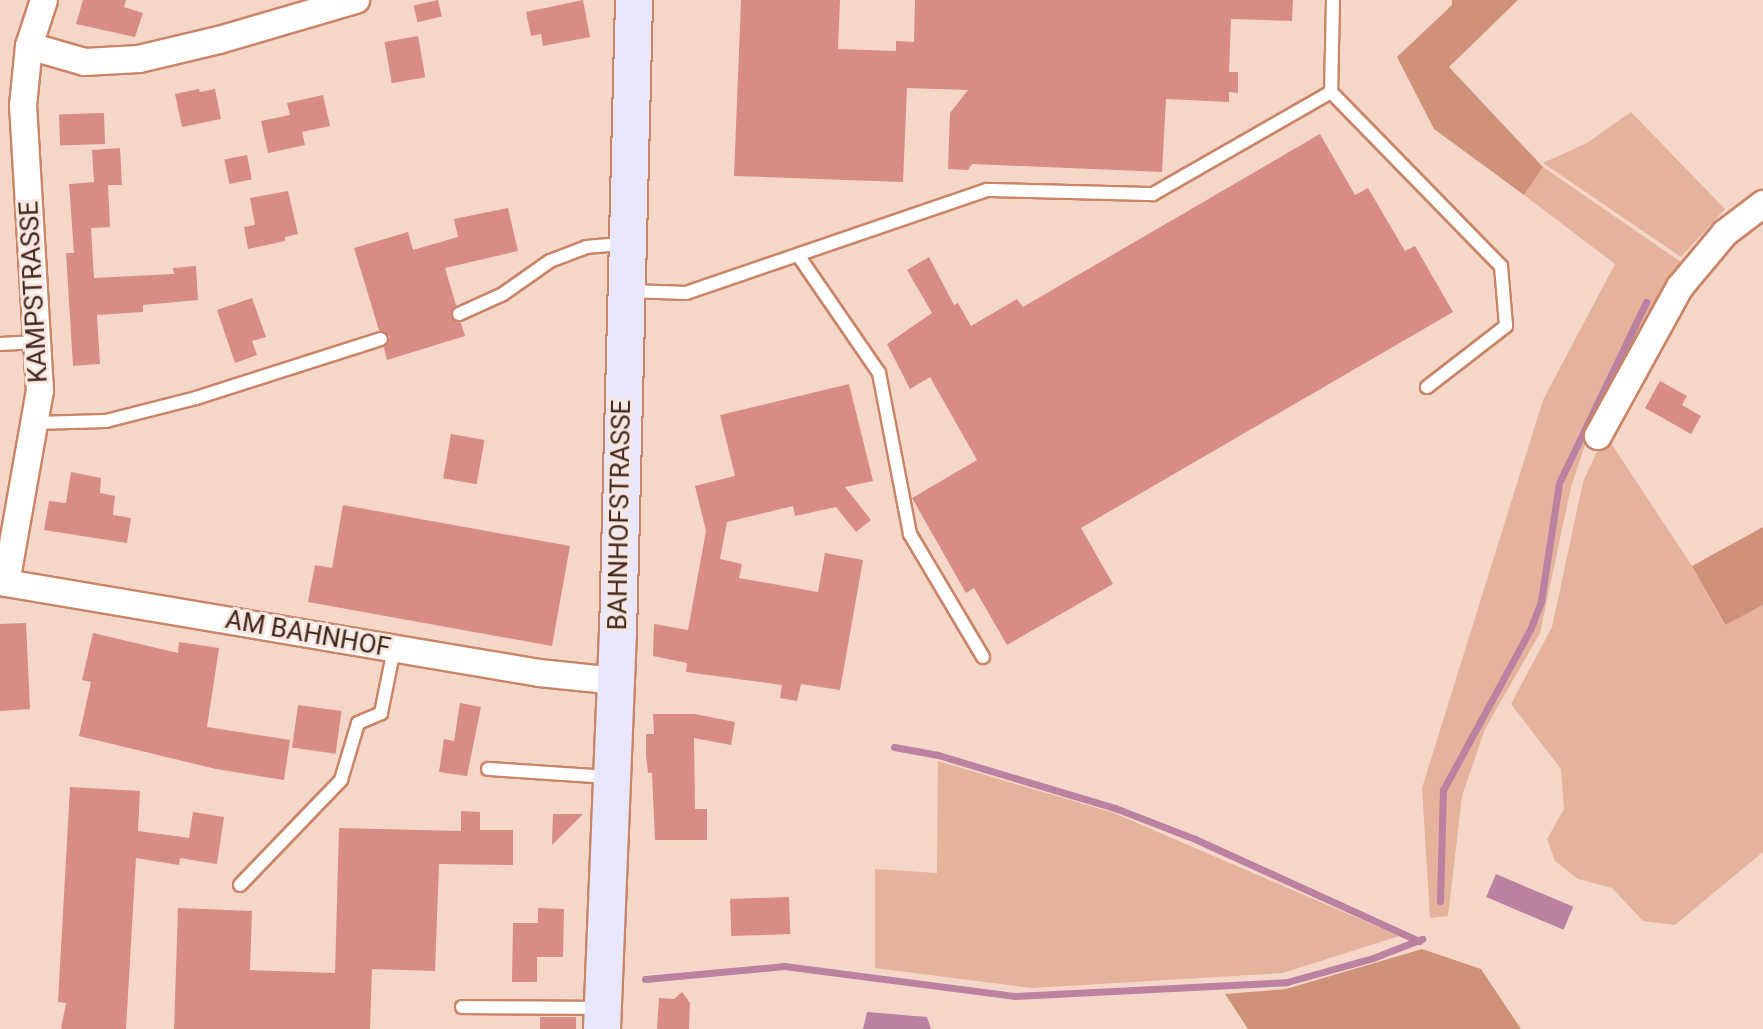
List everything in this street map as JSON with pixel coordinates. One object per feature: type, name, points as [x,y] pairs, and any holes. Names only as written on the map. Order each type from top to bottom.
[{"type":"main road","name":"BAHNHOFSTRASSE","points":[[602,1018],[613,778],[634,0]]},
{"type":"street","name":"KAMPSTRASSE","points":[[3,582],[40,391],[23,106],[29,46],[44,0]]},
{"type":"street","points":[[29,46],[85,62],[139,59],[219,40],[356,0]]},
{"type":"street","points":[[1598,436],[1680,287],[1725,233],[1763,204]]},
{"type":"street","name":"AM BAHNHOF","points":[[3,582],[539,673],[616,681]]},
{"type":"lane","points":[[1333,0],[1331,92],[1501,266],[1506,326],[1427,387]]},
{"type":"lane","points":[[625,291],[686,293],[987,190],[1153,194],[1331,92]]},
{"type":"lane","points":[[459,314],[503,294],[550,261],[586,247],[626,244]]},
{"type":"lane","points":[[798,255],[879,373],[910,534],[983,657]]},
{"type":"lane","points":[[35,423],[78,423],[121,417],[196,398],[381,339]]},
{"type":"lane","points":[[0,344],[37,342]]},
{"type":"lane","points":[[240,885],[341,780],[358,723],[381,713],[394,649]]},
{"type":"lane","points":[[488,769],[613,778]]},
{"type":"lane","points":[[462,1007],[602,1018]]},
{"type":"shaded area","points":[[1452,0],[1518,0],[1449,67],[1543,167],[1524,195],[1434,129],[1397,57],[1452,5]]},
{"type":"shaded area","points":[[1631,112],[1725,209],[1681,257],[1543,163],[1587,143]]},
{"type":"shaded area","points":[[1543,167],[1681,262],[1590,430],[1571,487],[1540,633],[1485,729],[1462,796],[1448,916],[1430,918],[1422,788],[1543,400],[1615,264],[1524,195]]},
{"type":"shaded area","points":[[1605,434],[1692,566],[1724,625],[1763,605],[1763,852],[1675,925],[1643,921],[1612,888],[1578,879],[1555,861],[1547,839],[1564,809],[1561,769],[1511,704],[1552,627],[1583,482]]},
{"type":"shaded area","points":[[1763,527],[1763,605],[1725,625],[1692,566]]},
{"type":"shaded area","points":[[938,761],[1114,813],[1399,936],[1283,973],[1032,988],[875,968],[875,869],[937,873]]},
{"type":"shaded area","points":[[1496,874],[1573,907],[1564,930],[1486,897]]},
{"type":"shaded area","points":[[1422,949],[1481,969],[1521,1029],[1248,1029],[1225,994],[1286,989]]},
{"type":"shaded area","points":[[867,1012],[927,1017],[931,1029],[863,1029]]},
{"type":"building","points":[[83,0],[126,0],[124,7],[143,13],[135,37],[76,24]]},
{"type":"building","points":[[438,0],[442,17],[417,22],[414,6]]},
{"type":"building","points":[[583,0],[590,37],[543,46],[541,34],[531,36],[526,12]]},
{"type":"building","points":[[741,0],[840,0],[838,49],[896,51],[896,41],[914,42],[915,0],[1293,0],[1292,21],[1231,19],[1229,72],[1238,72],[1238,93],[1229,92],[1229,102],[1166,99],[1162,172],[972,164],[968,170],[948,169],[950,113],[968,90],[907,88],[903,182],[734,176]]},
{"type":"building","points":[[418,36],[425,77],[392,83],[385,42]]},
{"type":"building","points":[[199,89],[200,92],[215,89],[221,119],[182,127],[175,94]]},
{"type":"building","points":[[323,95],[330,126],[302,132],[305,145],[268,153],[261,121],[290,115],[287,103]]},
{"type":"building","points":[[104,113],[105,144],[60,146],[59,115]]},
{"type":"building","points":[[1320,134],[1355,195],[1368,188],[1405,251],[1415,246],[1453,312],[1081,528],[1113,584],[1007,645],[974,588],[966,593],[912,498],[977,460],[930,377],[910,389],[887,344],[932,313],[907,270],[929,257],[954,305],[958,303],[971,326],[1017,299],[1023,307]]},
{"type":"building","points":[[120,148],[122,185],[108,185],[110,227],[91,228],[94,278],[174,274],[173,268],[196,266],[198,300],[143,305],[143,312],[97,315],[100,364],[73,366],[66,253],[74,253],[69,184],[94,182],[92,150]]},
{"type":"building","points":[[247,155],[252,180],[229,184],[224,159]]},
{"type":"building","points":[[288,191],[298,234],[285,237],[285,241],[248,249],[244,227],[255,225],[250,198]]},
{"type":"building","points":[[508,208],[518,251],[445,268],[456,305],[451,317],[461,323],[465,336],[387,360],[384,348],[390,337],[379,330],[354,248],[408,232],[413,250],[458,237],[454,219]]},
{"type":"building","points":[[252,298],[266,337],[252,341],[257,355],[235,363],[217,310]]},
{"type":"building","points":[[1660,381],[1687,396],[1682,405],[1701,416],[1691,434],[1645,408]]},
{"type":"building","points":[[849,384],[873,481],[845,487],[871,520],[856,532],[836,507],[795,516],[793,506],[727,522],[720,559],[742,564],[739,578],[818,592],[825,553],[863,560],[840,690],[801,684],[797,701],[780,698],[782,685],[686,672],[687,663],[653,656],[654,624],[688,630],[706,531],[695,486],[735,476],[720,415]]},
{"type":"building","points":[[451,434],[484,440],[477,484],[443,478]]},
{"type":"building","points":[[71,472],[101,478],[100,493],[115,496],[113,515],[131,518],[127,543],[44,530],[49,501],[66,503]]},
{"type":"building","points":[[343,505],[570,546],[552,646],[308,602],[315,565],[332,568]]},
{"type":"building","points":[[26,623],[30,709],[0,711],[0,624]]},
{"type":"building","points":[[93,633],[178,653],[179,642],[219,648],[207,727],[290,740],[284,780],[216,769],[79,736],[91,682],[82,680]]},
{"type":"building","points":[[460,703],[481,707],[467,776],[439,772],[444,739],[454,741]]},
{"type":"building","points":[[298,705],[342,711],[336,754],[292,748]]},
{"type":"building","points":[[653,714],[695,714],[735,722],[731,745],[694,738],[695,809],[707,809],[707,840],[655,840],[652,773],[648,773],[646,755],[646,734],[654,734]]},
{"type":"building","points":[[70,787],[140,791],[138,831],[189,838],[193,812],[224,817],[217,864],[180,858],[179,865],[136,858],[126,1029],[61,1029],[66,1003],[58,1002]]},
{"type":"building","points":[[461,811],[480,812],[480,830],[513,830],[513,865],[439,864],[435,971],[372,969],[370,1029],[174,1029],[178,908],[252,911],[250,970],[335,973],[339,828],[461,831]]},
{"type":"building","points":[[553,814],[583,814],[552,845]]},
{"type":"building","points":[[789,897],[790,934],[731,936],[730,899]]},
{"type":"building","points":[[538,908],[564,909],[563,957],[537,957],[537,982],[512,982],[513,923],[538,923]]},
{"type":"building","points":[[682,992],[690,1003],[689,1029],[657,1029],[659,998],[674,999]]},
{"type":"building","points":[[540,1017],[576,1017],[576,1029],[540,1029]]},
{"type":"waterway","points":[[1440,901],[1443,790],[1530,630],[1541,601],[1559,483],[1646,302]]},
{"type":"waterway","points":[[894,747],[938,755],[1115,808],[1195,839],[1419,941]]},
{"type":"waterway","points":[[645,979],[784,966],[1014,996],[1287,982],[1373,958],[1422,939]]}]
